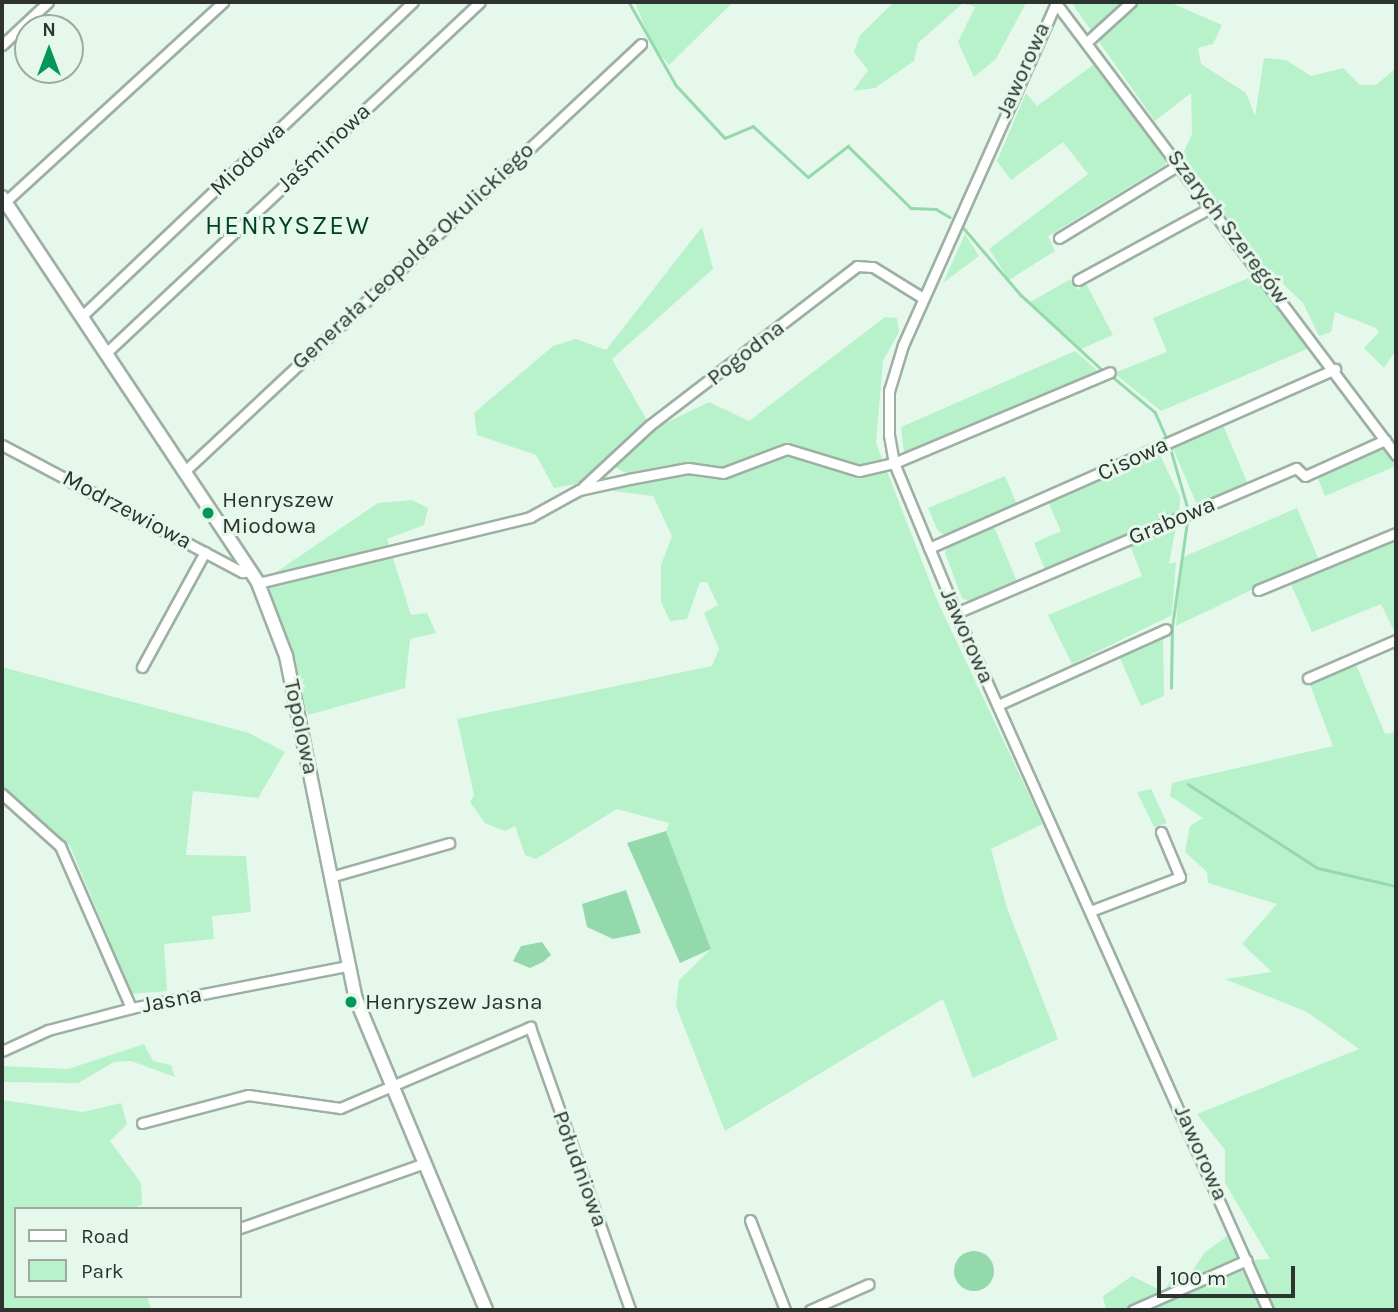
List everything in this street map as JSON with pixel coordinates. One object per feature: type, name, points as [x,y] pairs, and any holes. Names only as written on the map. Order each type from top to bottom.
[{"type":"street","points":[[2,45],[48,2]]},
{"type":"street","points":[[4,199],[223,2]]},
{"type":"street","name":"Miodowa","points":[[82,316],[413,2]]},
{"type":"street","name":"Jaśminowa","points":[[107,352],[480,2]]},
{"type":"street","name":"Szarych Szeregów","points":[[1056,2],[1335,369],[1396,455]]},
{"type":"street","name":"Jaworowa","points":[[1056,2],[923,298],[889,391],[894,463],[957,614],[1093,910],[1268,1310]]},
{"type":"street","points":[[1088,41],[1131,2]]},
{"type":"street","name":"Generała Leopolda Okulickiego","points":[[187,469],[641,44]]},
{"type":"street","points":[[1059,238],[1180,164]]},
{"type":"street","name":"Topolowa","points":[[4,199],[187,469],[255,577],[286,656],[347,966],[393,1087],[486,1310]]},
{"type":"street","points":[[1077,280],[1212,207]]},
{"type":"street","name":"Pogodna","points":[[579,489],[650,425],[857,266],[873,267],[923,298]]},
{"type":"street","name":"Cisowa","points":[[929,548],[1335,369]]},
{"type":"street","points":[[255,577],[530,517],[579,489],[688,468],[723,473],[787,449],[859,471],[894,463],[1110,372]]},
{"type":"street","name":"Grabowa","points":[[957,614],[1296,468],[1305,476],[1385,440]]},
{"type":"street","name":"Modrzewiowa","points":[[2,445],[255,577]]},
{"type":"street","points":[[1258,590],[1396,533]]},
{"type":"street","points":[[142,667],[205,552]]},
{"type":"street","points":[[998,705],[1166,629]]},
{"type":"street","points":[[1308,678],[1396,640]]},
{"type":"street","points":[[2,794],[60,846],[131,1008]]},
{"type":"street","points":[[1093,910],[1180,877],[1161,832]]},
{"type":"street","points":[[330,877],[449,843]]},
{"type":"street","name":"Jasna","points":[[2,1051],[48,1030],[131,1008],[347,966]]},
{"type":"street","name":"Południowa","points":[[393,1087],[530,1027],[630,1310]]},
{"type":"street","points":[[142,1123],[248,1095],[340,1108],[393,1087]]},
{"type":"street","points":[[242,1227],[425,1163]]},
{"type":"street","points":[[750,1220],[785,1310]]},
{"type":"street","points":[[1133,1310],[1247,1260]]},
{"type":"street","points":[[810,1310],[869,1284]]},
{"type":"green space","points":[[635,2],[733,2],[669,65],[651,43]]},
{"type":"green space","points":[[894,2],[1026,3],[996,59],[974,77],[958,42],[975,7],[963,3],[918,43],[914,61],[875,88],[853,91],[868,70],[854,52],[860,35]]},
{"type":"green space","points":[[1071,2],[1169,2],[1222,25],[1213,44],[1198,48],[1201,64],[1246,93],[1255,116],[1264,58],[1286,60],[1311,76],[1343,68],[1360,85],[1376,85],[1396,68],[1396,350],[1384,368],[1364,348],[1379,332],[1376,328],[1335,312],[1331,332],[1319,336],[1303,303],[1261,263],[1182,156],[1192,134],[1191,93],[1155,121]]},
{"type":"green space","points":[[1093,65],[1167,158],[1165,165],[1048,236],[1055,251],[1009,280],[989,249],[1088,174],[1063,142],[1011,180],[997,161],[1026,93],[1037,106]]},
{"type":"green space","points":[[702,227],[713,269],[612,359],[648,422],[639,436],[709,402],[749,421],[885,317],[897,318],[899,332],[883,361],[876,443],[937,600],[1043,824],[991,849],[1007,908],[1058,1039],[973,1078],[943,999],[725,1131],[676,1006],[679,980],[711,949],[666,831],[669,823],[617,809],[536,859],[525,855],[515,826],[505,831],[485,823],[470,802],[474,795],[457,719],[712,666],[719,649],[704,613],[718,605],[707,582],[700,582],[687,619],[670,621],[661,602],[661,565],[672,536],[653,496],[613,491],[630,475],[611,465],[576,484],[554,488],[536,455],[477,435],[474,413],[553,346],[576,339],[606,350]]},
{"type":"green space","points":[[965,234],[979,256],[943,283]]},
{"type":"green space","points":[[1258,274],[1312,347],[1161,411],[1114,373],[1167,352],[1153,318]]},
{"type":"green space","points":[[1071,279],[1078,290],[1084,280],[1113,335],[1079,350],[1030,302]]},
{"type":"green space","points":[[1075,351],[1099,372],[904,453],[901,427]]},
{"type":"green space","points":[[1222,423],[1249,487],[1198,508],[1171,444]]},
{"type":"green space","points":[[1382,445],[1396,466],[1325,496],[1317,476]]},
{"type":"green space","points":[[1160,455],[1180,497],[1179,516],[1046,572],[1034,543],[1061,531],[1048,502]]},
{"type":"green space","points":[[1005,476],[1017,505],[947,536],[938,531],[928,508]]},
{"type":"green space","points":[[412,500],[428,508],[424,525],[387,539],[411,615],[427,613],[436,633],[410,639],[405,688],[308,715],[266,579],[378,503]]},
{"type":"green space","points":[[1297,508],[1318,558],[1176,626],[1181,558]]},
{"type":"green space","points":[[993,524],[1018,584],[972,602],[962,598],[945,553],[948,545]]},
{"type":"green space","points":[[1176,526],[1169,564],[1176,562],[1172,615],[1072,664],[1048,615],[1142,576],[1130,545]]},
{"type":"green space","points":[[1396,540],[1396,635],[1381,604],[1312,632],[1290,582]]},
{"type":"green space","points":[[1163,637],[1164,696],[1141,706],[1119,656]]},
{"type":"green space","points":[[1355,662],[1385,734],[1396,732],[1396,1310],[1106,1310],[1103,1296],[1132,1276],[1164,1292],[1173,1276],[1189,1276],[1205,1252],[1229,1235],[1254,1260],[1270,1259],[1225,1183],[1225,1150],[1197,1114],[1359,1049],[1307,1012],[1225,979],[1272,972],[1242,944],[1277,904],[1208,883],[1207,872],[1185,852],[1190,826],[1203,818],[1170,796],[1172,783],[1333,746],[1309,682]]},
{"type":"green space","points":[[2,667],[249,733],[285,752],[258,798],[193,791],[186,855],[246,856],[251,912],[212,916],[214,939],[164,944],[167,991],[132,994],[70,846],[2,789]]},
{"type":"green space","points":[[1151,789],[1167,823],[1154,827],[1137,792]]},
{"type":"green space","points":[[144,1044],[153,1061],[171,1065],[175,1077],[131,1061],[114,1062],[78,1083],[2,1082],[2,1066],[68,1069]]},
{"type":"green space","points":[[2,1100],[83,1112],[121,1103],[127,1124],[110,1141],[141,1183],[142,1205],[14,1207],[14,1298],[148,1298],[151,1309],[2,1310]]},
{"type":"shaded area","points":[[666,831],[711,949],[680,963],[627,843]]},
{"type":"shaded area","points":[[626,890],[641,933],[613,939],[587,927],[582,904]]},
{"type":"shaded area","points":[[542,942],[551,955],[543,962],[530,968],[513,961],[521,946]]},
{"type":"shaded area","points":[[974,1251],[988,1257],[994,1271],[988,1285],[974,1291],[960,1285],[954,1271],[960,1257]]},
{"type":"waterway","points":[[629,2],[676,85],[725,138],[753,126],[808,177],[848,146],[911,208],[936,209],[950,217]]},
{"type":"waterway","points":[[962,226],[1021,295],[1100,368]]},
{"type":"waterway","points":[[1114,378],[1155,412],[1166,437]]},
{"type":"waterway","points":[[1171,450],[1188,509]]},
{"type":"waterway","points":[[1171,688],[1172,627],[1187,522]]},
{"type":"waterway","points":[[1188,784],[1318,868],[1396,886]]},
{"type":"place","name":"Henryszew Miodowa","points":[[208,513]]},
{"type":"place","name":"Henryszew Jasna","points":[[351,1002]]},
{"type":"district","name":"HENRYSZEW","points":[[288,226]]}]
